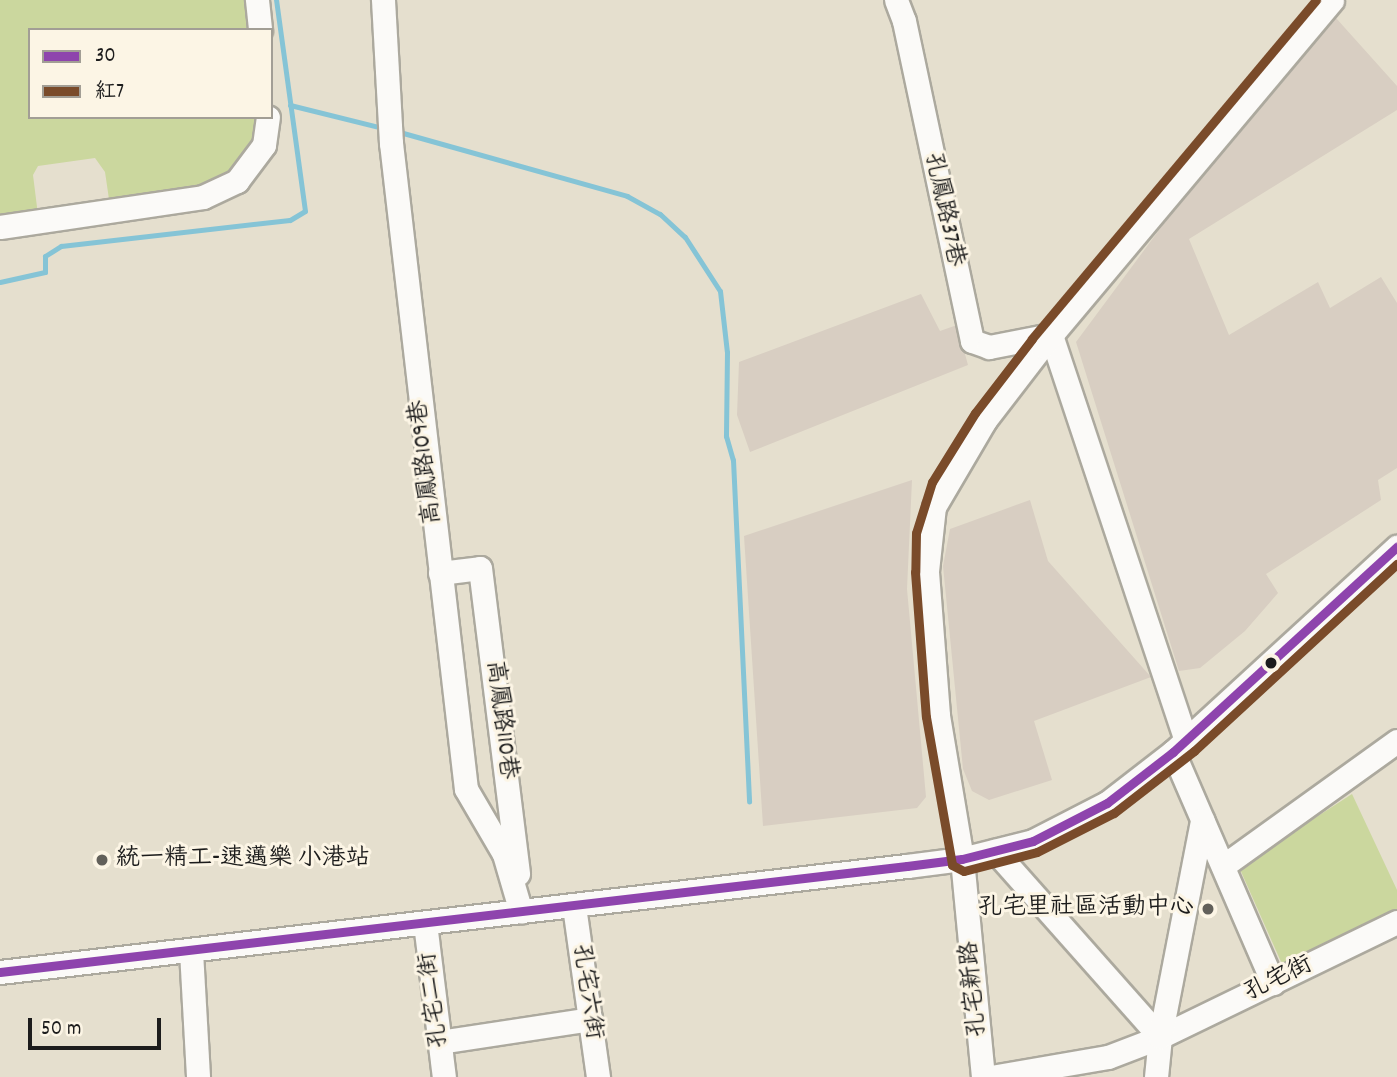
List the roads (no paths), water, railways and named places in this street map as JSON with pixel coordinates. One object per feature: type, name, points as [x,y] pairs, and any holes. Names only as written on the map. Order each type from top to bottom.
[{"type":"street","points":[[257,0],[260,28]]},
{"type":"street","name":"高鳳路109巷","points":[[383,0],[391,143],[466,789],[504,854],[521,912]]},
{"type":"street","name":"孔鳳路37巷","points":[[896,0],[904,20],[971,341],[989,347],[1051,335]]},
{"type":"street","name":"孔宅新路","points":[[983,1077],[962,859],[938,715],[928,536],[934,507],[954,467],[1051,335],[1332,0]]},
{"type":"street","points":[[0,227],[203,197],[237,181],[264,145],[268,119]]},
{"type":"street","points":[[1051,335],[1202,820],[1273,982]]},
{"type":"street","points":[[0,972],[962,859],[995,851],[1066,827],[1107,803],[1180,747],[1397,547]]},
{"type":"street","name":"高鳳路110巷","points":[[440,573],[480,568],[521,912]]},
{"type":"street","points":[[1223,866],[1397,741]]},
{"type":"street","points":[[1156,1077],[1160,1037],[1202,820]]},
{"type":"street","points":[[995,851],[1160,1037]]},
{"type":"street","name":"孔宅六街","points":[[574,906],[598,1077]]},
{"type":"street","name":"孔宅街","points":[[991,1077],[1108,1057],[1160,1037],[1397,922]]},
{"type":"street","name":"孔宅二街","points":[[425,923],[444,1077]]},
{"type":"street","points":[[191,951],[198,1077]]},
{"type":"street","points":[[440,1042],[590,1019]]},
{"type":"waterway","points":[[0,282],[45,272],[45,256],[61,246],[290,220],[305,211],[276,0]]},
{"type":"waterway","points":[[290,105],[383,128]]},
{"type":"waterway","points":[[396,131],[627,196],[660,214],[685,237],[720,291],[727,352],[726,436],[733,460],[749,802]]},
{"type":"place","name":"統一精工-速邁樂 小港站","points":[[102,860]]},
{"type":"place","name":"孔宅里社區活動中心","points":[[1208,909]]}]
